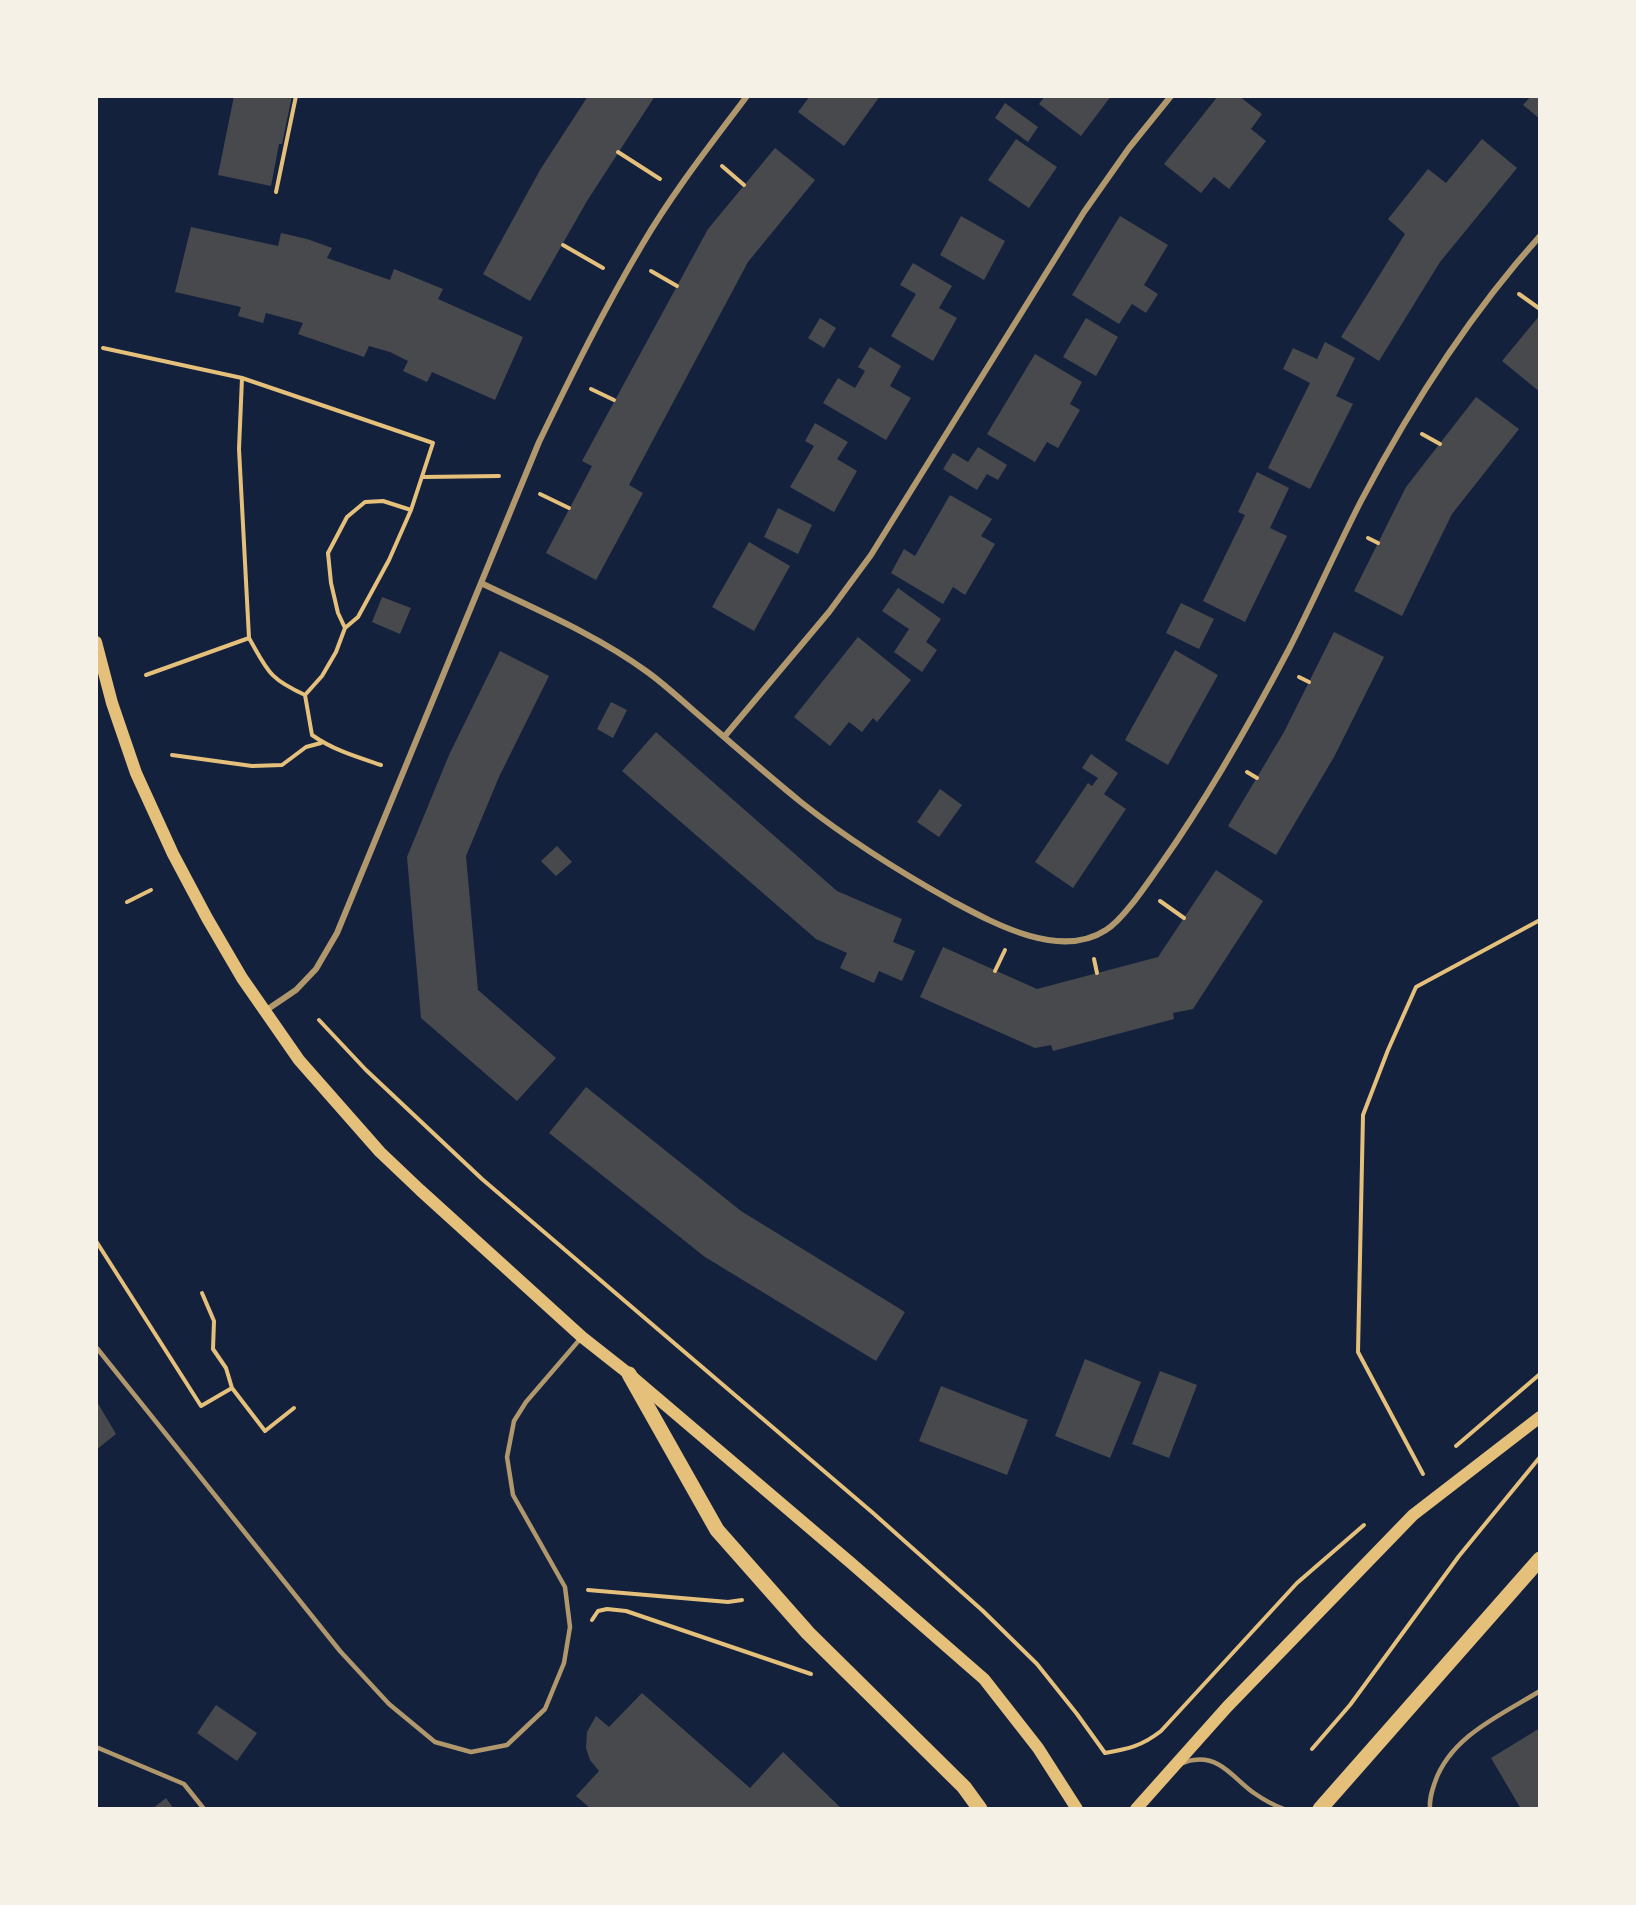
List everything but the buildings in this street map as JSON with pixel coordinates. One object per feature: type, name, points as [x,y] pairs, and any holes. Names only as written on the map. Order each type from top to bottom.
[{"type":"main road","points":[[96,642],[112,703],[136,773],[173,854],[207,918],[264,1012],[299,1060],[380,1152],[582,1337],[629,1374],[984,1679],[1038,1748],[1077,1809]]},
{"type":"main road","points":[[629,1374],[717,1530],[808,1633],[964,1787],[980,1809]]},
{"type":"main road","points":[[1136,1809],[1227,1707],[1413,1515],[1540,1417]]},
{"type":"main road","points":[[1320,1809],[1540,1559]]},
{"type":"street","points":[[264,1012],[296,990],[316,969],[337,933],[538,442],[642,243],[687,175],[747,96]]},
{"type":"street","points":[[724,737],[830,612],[871,555],[1084,212],[1129,148],[1171,96]]},
{"type":"street","points":[[481,583],[579,629],[650,673],[802,803],[851,840],[954,902],[1009,929],[1043,940],[1072,942],[1089,938],[1108,929],[1138,896],[1185,829],[1228,760],[1290,647],[1360,503],[1396,436],[1432,376],[1473,318],[1540,236]]},
{"type":"lane","points":[[96,1347],[340,1651],[389,1704],[435,1742],[471,1752],[507,1744],[545,1709],[564,1664],[570,1627],[565,1587],[513,1495],[507,1457],[514,1421],[526,1402],[582,1337]]},
{"type":"lane","points":[[1430,1809],[1429,1800],[1440,1768],[1458,1745],[1478,1728],[1540,1691]]},
{"type":"lane","points":[[96,1748],[184,1784],[204,1809]]},
{"type":"lane","points":[[1172,1767],[1194,1760],[1210,1761],[1223,1766],[1253,1792],[1284,1809]]},
{"type":"path","points":[[276,192],[296,96]]},
{"type":"path","points":[[618,152],[660,179]]},
{"type":"path","points":[[563,244],[603,268]]},
{"type":"path","points":[[103,348],[242,378],[433,443],[411,510],[389,560],[358,617],[345,628],[336,652],[322,676],[305,694]]},
{"type":"path","points":[[242,378],[238,449],[249,638],[267,670],[283,684],[305,694]]},
{"type":"path","points":[[423,477],[499,476]]},
{"type":"path","points":[[522,484],[569,508]]},
{"type":"path","points":[[345,628],[338,613],[331,583],[328,553],[347,517],[365,502],[383,501],[411,510]]},
{"type":"path","points":[[146,675],[249,638]]},
{"type":"path","points":[[305,694],[312,735],[322,742],[381,765]]},
{"type":"path","points":[[172,755],[252,766],[282,765],[306,747],[322,742]]},
{"type":"path","points":[[127,902],[151,890]]},
{"type":"path","points":[[1423,1474],[1358,1352],[1363,1116],[1388,1050],[1416,987],[1540,920]]},
{"type":"path","points":[[319,1020],[366,1070],[482,1179],[873,1513],[983,1611],[1037,1664],[1105,1753]]},
{"type":"path","points":[[96,1240],[201,1406],[232,1388]]},
{"type":"path","points":[[202,1293],[214,1321],[213,1349],[226,1368],[232,1388],[265,1431],[294,1408]]},
{"type":"path","points":[[1312,1749],[1350,1705],[1459,1556],[1540,1457]]},
{"type":"path","points":[[565,1587],[728,1602],[749,1599]]},
{"type":"path","points":[[592,1618],[598,1611],[607,1609],[626,1611],[804,1673],[818,1674]]}]
